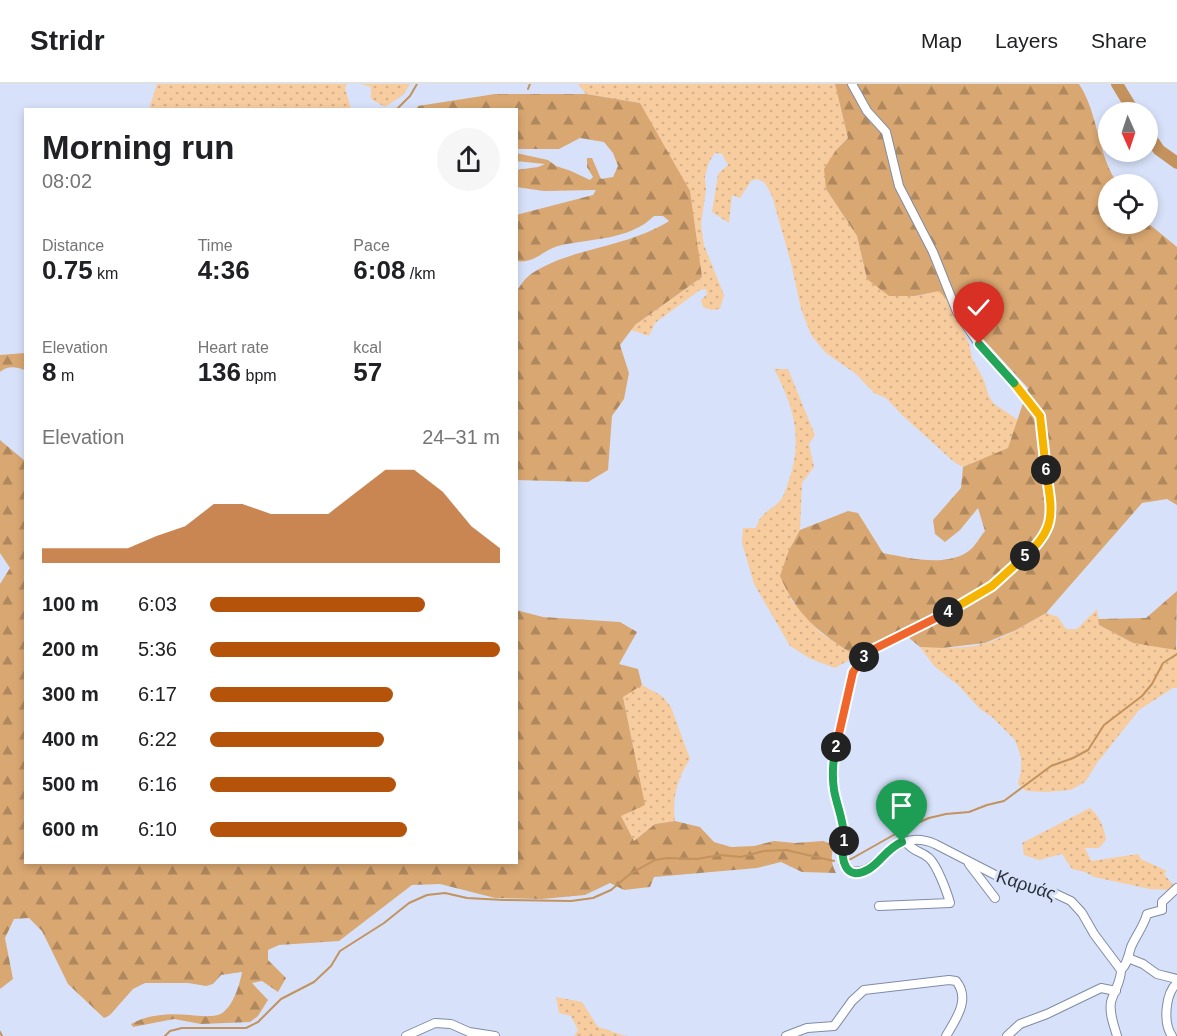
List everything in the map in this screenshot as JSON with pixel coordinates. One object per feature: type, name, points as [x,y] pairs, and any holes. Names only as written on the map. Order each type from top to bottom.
[{"type":"street","points":[[852,84],[867,111],[886,132],[899,186],[933,252],[957,312],[979,344],[1023,393],[1040,416],[1052,512],[1042,540],[992,586],[957,608],[876,648],[863,657],[853,672],[834,756],[834,789],[844,831],[843,863],[851,871],[863,871],[872,866],[888,850],[904,842],[911,850],[929,858],[946,889],[950,903],[879,906]]},
{"type":"street","name":"Καρυάς","points":[[904,842],[928,841],[1012,884],[1054,893],[1071,901],[1080,910],[1120,970]]},
{"type":"street","points":[[969,863],[995,898]]},
{"type":"street","points":[[1117,1036],[1111,1010],[1120,970],[1126,964],[1147,914],[1162,910],[1162,902],[1177,888]]},
{"type":"street","points":[[1128,958],[1143,964],[1157,974],[1177,981],[1170,990],[1167,1003],[1169,1031],[1172,1036]]},
{"type":"street","points":[[786,1036],[807,1028],[834,1026],[852,1001],[864,990],[949,980],[956,981],[961,987],[962,995],[959,1015],[946,1036]]},
{"type":"street","points":[[1007,1036],[1020,1024],[1101,988],[1116,991]]},
{"type":"street","points":[[406,1036],[435,1023],[445,1023],[469,1032],[495,1036]]},
{"type":"shaded area","points":[[157,84],[347,84],[345,88],[351,108],[149,108]]},
{"type":"shaded area","points":[[361,84],[410,84],[403,95],[385,107],[371,99],[371,87]]},
{"type":"shaded area","points":[[578,84],[835,84],[848,138],[836,150],[826,189],[857,236],[867,279],[915,296],[939,291],[952,305],[969,344],[972,358],[993,403],[1018,420],[1008,449],[963,467],[954,462],[886,398],[874,393],[856,374],[826,353],[811,335],[801,309],[772,196],[765,183],[757,179],[751,181],[740,198],[732,195],[729,223],[712,212],[718,174],[728,165],[722,154],[715,153],[709,162],[705,177],[706,190],[701,225],[704,245],[724,295],[720,309],[711,310],[703,307],[701,300],[707,294],[706,289],[700,290],[655,323],[649,336],[631,330],[702,277],[640,103],[586,94]]},
{"type":"shaded area","points":[[774,369],[788,369],[815,435],[809,444],[814,467],[802,483],[800,530],[789,550],[791,600],[821,633],[851,653],[871,643],[858,655],[835,668],[811,659],[790,646],[754,584],[742,543],[743,528],[756,528],[764,514],[782,498],[793,465],[796,437],[794,423],[787,396]]},
{"type":"shaded area","points":[[1097,609],[1099,625],[1133,643],[1177,649],[1177,688],[1173,688],[1139,710],[1097,763],[1085,782],[1071,790],[1026,791],[1018,784],[1021,757],[1015,740],[992,717],[980,709],[958,685],[934,666],[920,647],[963,647],[987,643],[1046,613],[1058,617],[1066,629],[1077,629]]},
{"type":"shaded area","points":[[642,685],[662,696],[671,707],[690,759],[676,789],[675,821],[655,824],[634,841],[621,816],[644,804],[623,696]]},
{"type":"shaded area","points":[[1090,808],[1101,822],[1106,840],[1099,848],[1085,848],[1091,861],[1138,854],[1141,859],[1167,871],[1164,874],[1175,887],[1171,890],[1150,889],[1094,877],[1072,869],[1062,854],[1039,860],[1024,855],[1022,843]]},
{"type":"shaded area","points":[[556,997],[582,1002],[598,1027],[628,1036],[574,1036],[578,1030],[571,1016],[559,1013]]},
{"type":"green space","points":[[835,84],[1079,84],[1091,108],[1098,132],[1098,162],[1107,162],[1112,174],[1098,174],[1098,234],[1158,234],[1158,231],[1177,247],[1177,505],[1167,499],[1142,503],[1046,613],[1016,630],[985,643],[942,648],[920,647],[902,632],[851,653],[809,620],[793,601],[780,576],[789,550],[800,530],[848,511],[858,513],[883,553],[916,559],[939,560],[961,556],[970,550],[985,531],[978,508],[960,530],[945,542],[935,534],[933,520],[961,488],[963,467],[1008,448],[1028,388],[939,291],[915,296],[889,296],[867,279],[857,236],[826,189],[824,169],[836,150],[848,138]]},
{"type":"green space","points":[[495,94],[586,94],[640,103],[690,191],[702,277],[635,325],[620,345],[629,373],[624,399],[612,416],[608,470],[588,482],[518,480],[518,289],[529,276],[547,265],[581,252],[635,237],[669,221],[663,216],[654,216],[633,230],[621,234],[558,246],[528,261],[518,261],[518,214],[593,195],[596,190],[544,191],[518,187],[518,170],[545,164],[518,161],[518,153],[548,160],[556,166],[590,180],[593,177],[587,167],[587,158],[592,158],[601,179],[613,177],[618,166],[613,153],[604,142],[580,138],[559,149],[518,149],[518,108],[417,108],[418,106]]},
{"type":"green space","points":[[24,353],[24,370],[12,367],[0,372],[0,355]]},
{"type":"green space","points":[[0,440],[24,460],[24,864],[518,864],[518,611],[543,617],[620,622],[637,632],[619,664],[638,669],[642,685],[623,697],[645,805],[621,816],[634,841],[655,824],[675,821],[700,827],[714,842],[731,847],[754,846],[774,841],[795,843],[823,841],[835,845],[832,859],[836,873],[802,872],[781,862],[757,868],[654,877],[650,887],[624,890],[610,883],[585,895],[542,899],[495,898],[440,884],[412,885],[339,941],[279,945],[268,950],[268,960],[286,978],[278,992],[262,981],[252,983],[268,1000],[258,1016],[250,1022],[201,1024],[174,1019],[133,1027],[131,1024],[159,1015],[218,1015],[231,1003],[242,972],[221,975],[213,984],[206,986],[188,983],[145,983],[133,989],[110,1015],[104,1018],[68,984],[42,931],[29,918],[14,919],[5,938],[13,979],[0,989],[0,584],[10,568],[0,553]]},
{"type":"green space","points":[[1177,591],[1176,650],[1133,643],[1099,625],[1098,619],[1146,618]]},
{"type":"waterway","points":[[398,108],[410,96],[417,84]]},
{"type":"waterway","points":[[528,89],[530,84]]},
{"type":"waterway","points":[[1117,84],[1128,102]]},
{"type":"waterway","points":[[1158,149],[1177,163]]},
{"type":"waterway","points":[[844,861],[929,818],[969,812],[1004,801],[1051,766],[1088,750],[1104,725],[1142,696],[1152,684],[1163,663],[1177,654]]},
{"type":"waterway","points":[[165,1036],[170,1031],[182,1028],[246,1028],[258,1022],[281,999],[314,982],[331,966],[340,951],[384,923],[409,903],[427,895],[445,893],[467,898],[571,901],[593,898],[611,890],[630,874],[655,860],[667,858],[697,859],[720,855],[741,857],[764,851],[786,850],[834,861]]},
{"type":"waterway","points":[[0,1032],[2,1036]]},
{"type":"route","points":[[902,842],[888,850],[869,869],[851,871],[843,863],[844,831],[834,789],[834,756],[853,672],[863,657],[876,648],[957,608],[992,586],[1042,540],[1052,512],[1040,416],[1023,393],[979,344]]}]
